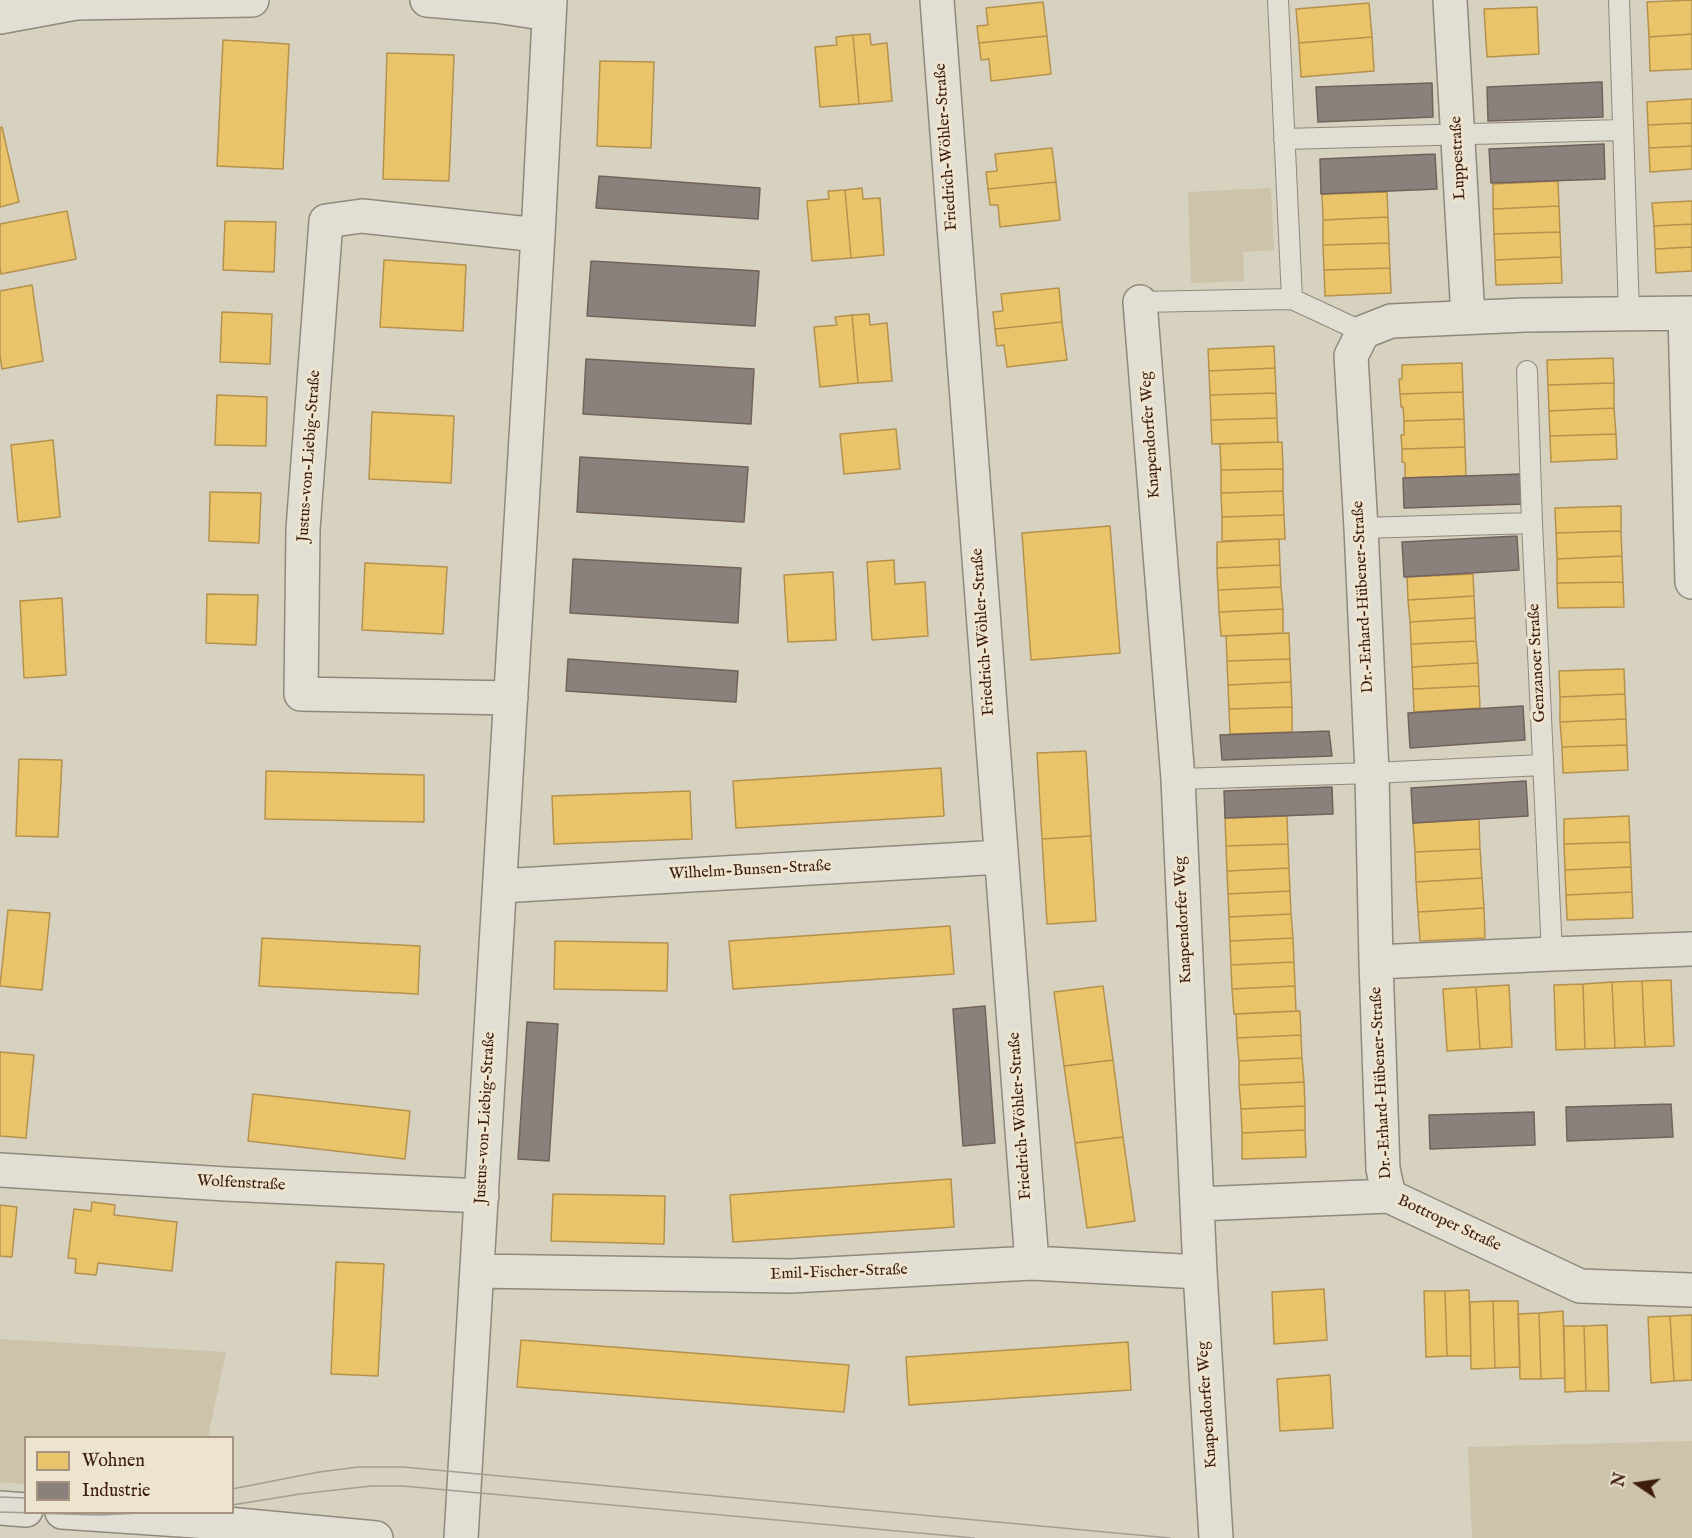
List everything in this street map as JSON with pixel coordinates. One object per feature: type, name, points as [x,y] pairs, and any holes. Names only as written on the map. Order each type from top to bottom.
[{"type":"street","points":[[0,17],[76,3],[252,0]]},
{"type":"street","name":"Justus-von-Liebig-Straße","points":[[427,0],[496,6],[550,7],[461,1538]]},
{"type":"street","name":"Friedrich-Wöhler-Straße","points":[[937,0],[1032,1263]]},
{"type":"street","name":"Luppestraße","points":[[1450,0],[1468,316]]},
{"type":"street","name":"Justus-von-Liebig-Straße","points":[[511,698],[302,694],[303,529],[326,221],[362,216],[538,235]]},
{"type":"street","name":"Knapendorfer Weg","points":[[1140,302],[1178,779],[1200,1272],[1216,1538]]},
{"type":"street","points":[[1363,332],[1391,321],[1468,316],[1688,314],[1692,568]]},
{"type":"street","name":"Dr.-Erhard-Hübener-Straße","points":[[1363,332],[1351,356],[1372,773],[1383,1169],[1389,1196]]},
{"type":"street","name":"Wilhelm-Bunsen-Straße","points":[[500,886],[1001,857]]},
{"type":"street","points":[[1376,962],[1692,950]]},
{"type":"street","name":"Wolfenstraße","points":[[0,1170],[226,1184],[482,1196]]},
{"type":"street","name":"Bottroper Straße","points":[[1198,1204],[1389,1196],[1580,1286],[1692,1290]]},
{"type":"street","name":"Emil-Fischer-Straße","points":[[477,1271],[791,1276],[1032,1263],[1200,1272]]},
{"type":"street","points":[[0,1508],[24,1510]]},
{"type":"street","points":[[92,1514],[376,1538]]},
{"type":"lane","points":[[1278,0],[1292,299]]},
{"type":"lane","points":[[1619,0],[1629,313]]},
{"type":"lane","points":[[1284,139],[1622,130]]},
{"type":"lane","points":[[1140,302],[1292,299],[1363,332]]},
{"type":"lane","name":"Genzanoer Straße","points":[[1527,371],[1552,954]]},
{"type":"lane","points":[[1361,528],[1532,523]]},
{"type":"lane","points":[[1178,779],[1543,765]]},
{"type":"shaded area","points":[[1271,188],[1274,250],[1243,252],[1244,281],[1191,283],[1188,192]]},
{"type":"shaded area","points":[[0,1339],[226,1352],[208,1436],[24,1436],[24,1484],[0,1482]]},
{"type":"shaded area","points":[[1692,1441],[1692,1538],[1472,1538],[1468,1447]]},
{"type":"building: Wohnen","points":[[1692,0],[1692,34],[1649,37],[1647,2]]},
{"type":"building: Wohnen","points":[[1043,2],[1047,36],[979,43],[977,26],[988,25],[986,8]]},
{"type":"building: Wohnen","points":[[1369,3],[1372,37],[1299,43],[1296,9]]},
{"type":"building: Wohnen","points":[[1537,7],[1539,54],[1487,57],[1484,9]]},
{"type":"building: Wohnen","points":[[870,34],[871,45],[887,43],[892,101],[859,104],[853,35]]},
{"type":"building: Wohnen","points":[[1692,34],[1692,69],[1650,71],[1649,37]]},
{"type":"building: Wohnen","points":[[853,35],[859,104],[820,107],[815,47],[837,45],[836,37]]},
{"type":"building: Wohnen","points":[[1047,36],[1051,74],[991,81],[989,59],[981,60],[979,43]]},
{"type":"building: Wohnen","points":[[1372,37],[1374,71],[1301,77],[1299,43]]},
{"type":"building: Wohnen","points":[[223,40],[289,44],[283,169],[217,166]]},
{"type":"building: Wohnen","points":[[387,53],[454,55],[449,181],[383,179]]},
{"type":"building: Wohnen","points":[[600,61],[654,62],[651,148],[597,146]]},
{"type":"building: Wohnen","points":[[1692,99],[1692,123],[1648,125],[1647,102]]},
{"type":"building: Wohnen","points":[[1692,123],[1692,146],[1649,148],[1648,125]]},
{"type":"building: Wohnen","points":[[2,127],[19,202],[0,207],[0,128]]},
{"type":"building: Wohnen","points":[[1692,146],[1692,169],[1650,172],[1649,148]]},
{"type":"building: Wohnen","points":[[1052,148],[1056,182],[988,189],[986,172],[997,171],[995,154]]},
{"type":"building: Wohnen","points":[[1558,181],[1559,206],[1493,209],[1493,184]]},
{"type":"building: Wohnen","points":[[1056,182],[1060,220],[1000,227],[998,205],[990,205],[988,189]]},
{"type":"building: Wohnen","points":[[862,188],[863,199],[880,198],[884,255],[851,258],[845,190]]},
{"type":"building: Wohnen","points":[[845,190],[851,258],[812,261],[807,201],[829,199],[828,191]]},
{"type":"building: Wohnen","points":[[1387,192],[1388,217],[1323,220],[1322,194]]},
{"type":"building: Wohnen","points":[[1692,201],[1692,224],[1654,226],[1652,203]]},
{"type":"building: Wohnen","points":[[1559,206],[1560,232],[1494,234],[1493,209]]},
{"type":"building: Wohnen","points":[[67,211],[76,259],[1,274],[0,224]]},
{"type":"building: Wohnen","points":[[1388,217],[1389,243],[1323,245],[1323,220]]},
{"type":"building: Wohnen","points":[[225,221],[276,222],[274,272],[223,270]]},
{"type":"building: Wohnen","points":[[1692,224],[1692,247],[1655,249],[1654,226]]},
{"type":"building: Wohnen","points":[[1560,232],[1561,257],[1495,260],[1494,234]]},
{"type":"building: Wohnen","points":[[1389,243],[1390,268],[1324,270],[1323,245]]},
{"type":"building: Wohnen","points":[[1692,247],[1692,271],[1656,273],[1655,249]]},
{"type":"building: Wohnen","points":[[1561,257],[1562,283],[1496,285],[1495,260]]},
{"type":"building: Wohnen","points":[[384,260],[466,265],[463,331],[380,327]]},
{"type":"building: Wohnen","points":[[1390,268],[1391,293],[1325,296],[1324,270]]},
{"type":"building: Wohnen","points":[[32,285],[43,361],[2,369],[0,291]]},
{"type":"building: Wohnen","points":[[1059,288],[1062,322],[995,329],[993,312],[1003,311],[1001,294]]},
{"type":"building: Wohnen","points":[[222,312],[272,314],[270,364],[220,362]]},
{"type":"building: Wohnen","points":[[869,314],[870,325],[887,323],[892,381],[858,383],[852,315]]},
{"type":"building: Wohnen","points":[[852,315],[858,383],[820,387],[814,327],[837,325],[835,317]]},
{"type":"building: Wohnen","points":[[1062,322],[1067,360],[1007,367],[1004,345],[997,346],[995,329]]},
{"type":"building: Wohnen","points":[[1274,346],[1275,368],[1209,371],[1208,349]]},
{"type":"building: Wohnen","points":[[1613,358],[1614,383],[1548,385],[1547,360]]},
{"type":"building: Wohnen","points":[[1462,363],[1463,392],[1400,394],[1399,379],[1402,379],[1402,365]]},
{"type":"building: Wohnen","points":[[1275,368],[1276,393],[1210,395],[1209,371]]},
{"type":"building: Wohnen","points":[[1614,383],[1614,408],[1549,411],[1548,385]]},
{"type":"building: Wohnen","points":[[1463,392],[1464,419],[1404,421],[1400,394]]},
{"type":"building: Wohnen","points":[[1276,393],[1277,418],[1211,420],[1210,395]]},
{"type":"building: Wohnen","points":[[217,395],[267,397],[266,446],[215,445]]},
{"type":"building: Wohnen","points":[[1614,408],[1616,434],[1550,436],[1549,411]]},
{"type":"building: Wohnen","points":[[372,412],[454,416],[451,483],[369,479]]},
{"type":"building: Wohnen","points":[[1277,418],[1278,442],[1212,444],[1211,420]]},
{"type":"building: Wohnen","points":[[1464,419],[1465,447],[1402,449],[1401,435],[1404,435],[1404,421]]},
{"type":"building: Wohnen","points":[[896,429],[900,469],[844,474],[840,434]]},
{"type":"building: Wohnen","points":[[1616,434],[1617,459],[1551,462],[1550,436]]},
{"type":"building: Wohnen","points":[[53,440],[60,517],[18,522],[11,445]]},
{"type":"building: Wohnen","points":[[1282,442],[1283,469],[1221,470],[1220,444]]},
{"type":"building: Wohnen","points":[[1465,447],[1466,476],[1405,478],[1402,449]]},
{"type":"building: Wohnen","points":[[1283,469],[1283,491],[1221,493],[1221,470]]},
{"type":"building: Wohnen","points":[[1283,491],[1284,515],[1222,517],[1221,493]]},
{"type":"building: Wohnen","points":[[210,492],[261,493],[259,543],[209,541]]},
{"type":"building: Wohnen","points":[[1621,506],[1621,531],[1556,533],[1555,508]]},
{"type":"building: Wohnen","points":[[1284,515],[1285,539],[1222,541],[1222,517]]},
{"type":"building: Wohnen","points":[[1110,526],[1120,653],[1031,660],[1022,533]]},
{"type":"building: Wohnen","points":[[1621,531],[1622,556],[1557,559],[1556,533]]},
{"type":"building: Wohnen","points":[[1279,539],[1280,565],[1217,568],[1217,542]]},
{"type":"building: Wohnen","points":[[1622,556],[1623,582],[1557,583],[1557,559]]},
{"type":"building: Wohnen","points":[[894,560],[895,584],[925,582],[928,636],[872,640],[867,562]]},
{"type":"building: Wohnen","points":[[365,563],[447,567],[443,634],[362,630]]},
{"type":"building: Wohnen","points":[[1280,565],[1281,587],[1218,590],[1217,568]]},
{"type":"building: Wohnen","points":[[833,572],[836,640],[788,642],[784,575]]},
{"type":"building: Wohnen","points":[[1473,574],[1474,596],[1408,600],[1407,577]]},
{"type":"building: Wohnen","points":[[1623,582],[1624,607],[1558,608],[1557,583]]},
{"type":"building: Wohnen","points":[[1281,587],[1283,609],[1219,612],[1218,590]]},
{"type":"building: Wohnen","points":[[207,594],[258,595],[256,645],[206,643]]},
{"type":"building: Wohnen","points":[[1474,596],[1475,618],[1410,622],[1408,600]]},
{"type":"building: Wohnen","points":[[62,598],[66,675],[24,678],[20,601]]},
{"type":"building: Wohnen","points":[[1283,609],[1283,633],[1221,636],[1219,612]]},
{"type":"building: Wohnen","points":[[1475,618],[1476,641],[1411,644],[1410,622]]},
{"type":"building: Wohnen","points":[[1289,633],[1290,659],[1227,661],[1226,636]]},
{"type":"building: Wohnen","points":[[1476,641],[1478,663],[1412,667],[1411,644]]},
{"type":"building: Wohnen","points":[[1290,659],[1291,682],[1228,685],[1227,661]]},
{"type":"building: Wohnen","points":[[1478,663],[1479,686],[1413,689],[1412,667]]},
{"type":"building: Wohnen","points":[[1624,669],[1625,694],[1560,697],[1559,671]]},
{"type":"building: Wohnen","points":[[1291,682],[1292,707],[1229,709],[1228,685]]},
{"type":"building: Wohnen","points":[[1479,686],[1480,708],[1414,712],[1413,689]]},
{"type":"building: Wohnen","points":[[1625,694],[1626,719],[1560,722],[1560,697]]},
{"type":"building: Wohnen","points":[[1292,707],[1292,732],[1230,734],[1229,709]]},
{"type":"building: Wohnen","points":[[1626,719],[1627,745],[1562,747],[1560,722]]},
{"type":"building: Wohnen","points":[[1627,745],[1628,770],[1563,773],[1562,747]]},
{"type":"building: Wohnen","points":[[1086,751],[1091,836],[1042,839],[1037,753]]},
{"type":"building: Wohnen","points":[[19,759],[62,760],[58,837],[16,836]]},
{"type":"building: Wohnen","points":[[941,768],[944,816],[736,828],[733,781]]},
{"type":"building: Wohnen","points":[[266,771],[424,775],[424,822],[265,819]]},
{"type":"building: Wohnen","points":[[690,791],[692,839],[554,844],[552,796]]},
{"type":"building: Wohnen","points":[[1287,816],[1288,844],[1226,846],[1225,818]]},
{"type":"building: Wohnen","points":[[1629,816],[1630,842],[1564,844],[1564,819]]},
{"type":"building: Wohnen","points":[[1479,819],[1480,849],[1415,852],[1413,823]]},
{"type":"building: Wohnen","points":[[1091,836],[1096,921],[1047,924],[1042,839]]},
{"type":"building: Wohnen","points":[[1630,842],[1631,867],[1565,870],[1564,844]]},
{"type":"building: Wohnen","points":[[1288,844],[1289,868],[1227,871],[1226,846]]},
{"type":"building: Wohnen","points":[[1480,849],[1482,878],[1416,882],[1415,852]]},
{"type":"building: Wohnen","points":[[1631,867],[1632,892],[1566,895],[1565,870]]},
{"type":"building: Wohnen","points":[[1289,868],[1290,891],[1228,894],[1227,871]]},
{"type":"building: Wohnen","points":[[1482,878],[1484,908],[1418,912],[1416,882]]},
{"type":"building: Wohnen","points":[[1290,891],[1291,914],[1229,917],[1228,894]]},
{"type":"building: Wohnen","points":[[1632,892],[1633,918],[1567,920],[1566,895]]},
{"type":"building: Wohnen","points":[[1484,908],[1485,938],[1420,941],[1418,912]]},
{"type":"building: Wohnen","points":[[8,910],[50,913],[42,990],[0,986]]},
{"type":"building: Wohnen","points":[[1291,914],[1293,938],[1230,941],[1229,917]]},
{"type":"building: Wohnen","points":[[950,926],[954,974],[733,989],[729,941]]},
{"type":"building: Wohnen","points":[[262,938],[420,946],[418,994],[259,986]]},
{"type":"building: Wohnen","points":[[1293,938],[1294,962],[1231,965],[1230,941]]},
{"type":"building: Wohnen","points":[[555,941],[668,943],[667,991],[554,989]]},
{"type":"building: Wohnen","points":[[1294,962],[1295,986],[1232,989],[1231,965]]},
{"type":"building: Wohnen","points":[[1671,980],[1674,1046],[1645,1047],[1642,981]]},
{"type":"building: Wohnen","points":[[1642,981],[1645,1047],[1615,1048],[1612,982]]},
{"type":"building: Wohnen","points":[[1612,982],[1615,1048],[1585,1049],[1583,984]]},
{"type":"building: Wohnen","points":[[1583,984],[1585,1049],[1556,1050],[1554,985]]},
{"type":"building: Wohnen","points":[[1509,985],[1512,1047],[1480,1049],[1476,987]]},
{"type":"building: Wohnen","points":[[1103,986],[1113,1060],[1064,1066],[1054,992]]},
{"type":"building: Wohnen","points":[[1295,986],[1296,1011],[1234,1014],[1232,989]]},
{"type":"building: Wohnen","points":[[1476,987],[1480,1049],[1447,1051],[1443,989]]},
{"type":"building: Wohnen","points":[[1300,1011],[1301,1035],[1237,1038],[1236,1014]]},
{"type":"building: Wohnen","points":[[1301,1035],[1302,1058],[1239,1061],[1237,1038]]},
{"type":"building: Wohnen","points":[[0,1052],[34,1055],[26,1138],[0,1136]]},
{"type":"building: Wohnen","points":[[1302,1058],[1304,1082],[1239,1085],[1239,1061]]},
{"type":"building: Wohnen","points":[[1113,1060],[1123,1137],[1075,1143],[1064,1066]]},
{"type":"building: Wohnen","points":[[1304,1082],[1305,1106],[1241,1109],[1239,1085]]},
{"type":"building: Wohnen","points":[[253,1094],[410,1111],[405,1159],[248,1141]]},
{"type":"building: Wohnen","points":[[1305,1106],[1305,1130],[1242,1133],[1241,1109]]},
{"type":"building: Wohnen","points":[[1305,1130],[1306,1157],[1242,1159],[1242,1133]]},
{"type":"building: Wohnen","points":[[1123,1137],[1135,1221],[1087,1228],[1075,1143]]},
{"type":"building: Wohnen","points":[[951,1179],[954,1227],[733,1242],[730,1195]]},
{"type":"building: Wohnen","points":[[553,1194],[665,1196],[664,1244],[551,1241]]},
{"type":"building: Wohnen","points":[[92,1202],[115,1205],[114,1215],[177,1222],[172,1271],[98,1263],[96,1275],[75,1273],[76,1259],[68,1258],[74,1209],[91,1211]]},
{"type":"building: Wohnen","points":[[0,1205],[17,1207],[12,1257],[0,1256]]},
{"type":"building: Wohnen","points":[[336,1262],[384,1264],[378,1376],[331,1374]]},
{"type":"building: Wohnen","points":[[1324,1289],[1327,1340],[1274,1344],[1272,1292]]},
{"type":"building: Wohnen","points":[[1469,1290],[1471,1356],[1447,1356],[1445,1291]]},
{"type":"building: Wohnen","points":[[1424,1291],[1445,1291],[1447,1356],[1426,1357]]},
{"type":"building: Wohnen","points":[[1493,1301],[1518,1301],[1520,1367],[1495,1368]]},
{"type":"building: Wohnen","points":[[1493,1301],[1495,1368],[1471,1369],[1470,1302]]},
{"type":"building: Wohnen","points":[[1563,1311],[1565,1378],[1541,1379],[1539,1313]]},
{"type":"building: Wohnen","points":[[1539,1313],[1541,1379],[1520,1379],[1518,1314]]},
{"type":"building: Wohnen","points":[[1692,1315],[1692,1380],[1674,1381],[1670,1316]]},
{"type":"building: Wohnen","points":[[1670,1316],[1674,1381],[1651,1383],[1648,1317]]},
{"type":"building: Wohnen","points":[[1607,1325],[1609,1391],[1586,1391],[1584,1326]]},
{"type":"building: Wohnen","points":[[1564,1326],[1584,1326],[1586,1391],[1565,1392]]},
{"type":"building: Wohnen","points":[[521,1340],[849,1365],[844,1412],[517,1387]]},
{"type":"building: Wohnen","points":[[1128,1342],[1131,1390],[909,1405],[906,1357]]},
{"type":"building: Wohnen","points":[[1330,1375],[1333,1428],[1280,1431],[1277,1379]]},
{"type":"building: Industrie","points":[[1602,82],[1603,117],[1488,121],[1487,87]]},
{"type":"building: Industrie","points":[[1432,83],[1433,117],[1318,122],[1316,87]]},
{"type":"building: Industrie","points":[[1604,144],[1605,179],[1491,183],[1489,149]]},
{"type":"building: Industrie","points":[[1435,154],[1437,189],[1321,194],[1320,159]]},
{"type":"building: Industrie","points":[[599,176],[760,188],[758,219],[596,208]]},
{"type":"building: Industrie","points":[[591,261],[759,271],[755,326],[587,316]]},
{"type":"building: Industrie","points":[[586,359],[754,369],[751,424],[583,414]]},
{"type":"building: Industrie","points":[[580,457],[748,467],[744,522],[577,512]]},
{"type":"building: Industrie","points":[[1523,474],[1524,504],[1404,508],[1403,478]]},
{"type":"building: Industrie","points":[[1517,536],[1519,570],[1404,577],[1402,542]]},
{"type":"building: Industrie","points":[[573,559],[741,568],[738,623],[570,613]]},
{"type":"building: Industrie","points":[[568,659],[738,671],[736,702],[566,691]]},
{"type":"building: Industrie","points":[[1523,706],[1525,740],[1410,748],[1408,713]]},
{"type":"building: Industrie","points":[[1329,731],[1332,756],[1222,760],[1220,735]]},
{"type":"building: Industrie","points":[[1526,781],[1528,816],[1413,823],[1411,788]]},
{"type":"building: Industrie","points":[[1332,787],[1333,814],[1225,818],[1224,791]]},
{"type":"building: Industrie","points":[[985,1006],[995,1143],[963,1146],[953,1009]]},
{"type":"building: Industrie","points":[[527,1022],[558,1024],[549,1161],[518,1159]]},
{"type":"building: Industrie","points":[[1671,1104],[1673,1137],[1567,1141],[1566,1107]]},
{"type":"building: Industrie","points":[[1534,1112],[1535,1145],[1430,1149],[1429,1115]]},
{"type":"tram line","points":[[234,1489],[319,1472],[359,1467],[403,1467],[1170,1538]]},
{"type":"tram line","points":[[234,1505],[371,1486],[403,1486],[974,1538]]},
{"type":"tram line","points":[[0,1497],[24,1498]]},
{"type":"tram line","points":[[0,1512],[24,1513]]},
{"type":"tram line","points":[[66,1514],[119,1514]]}]
